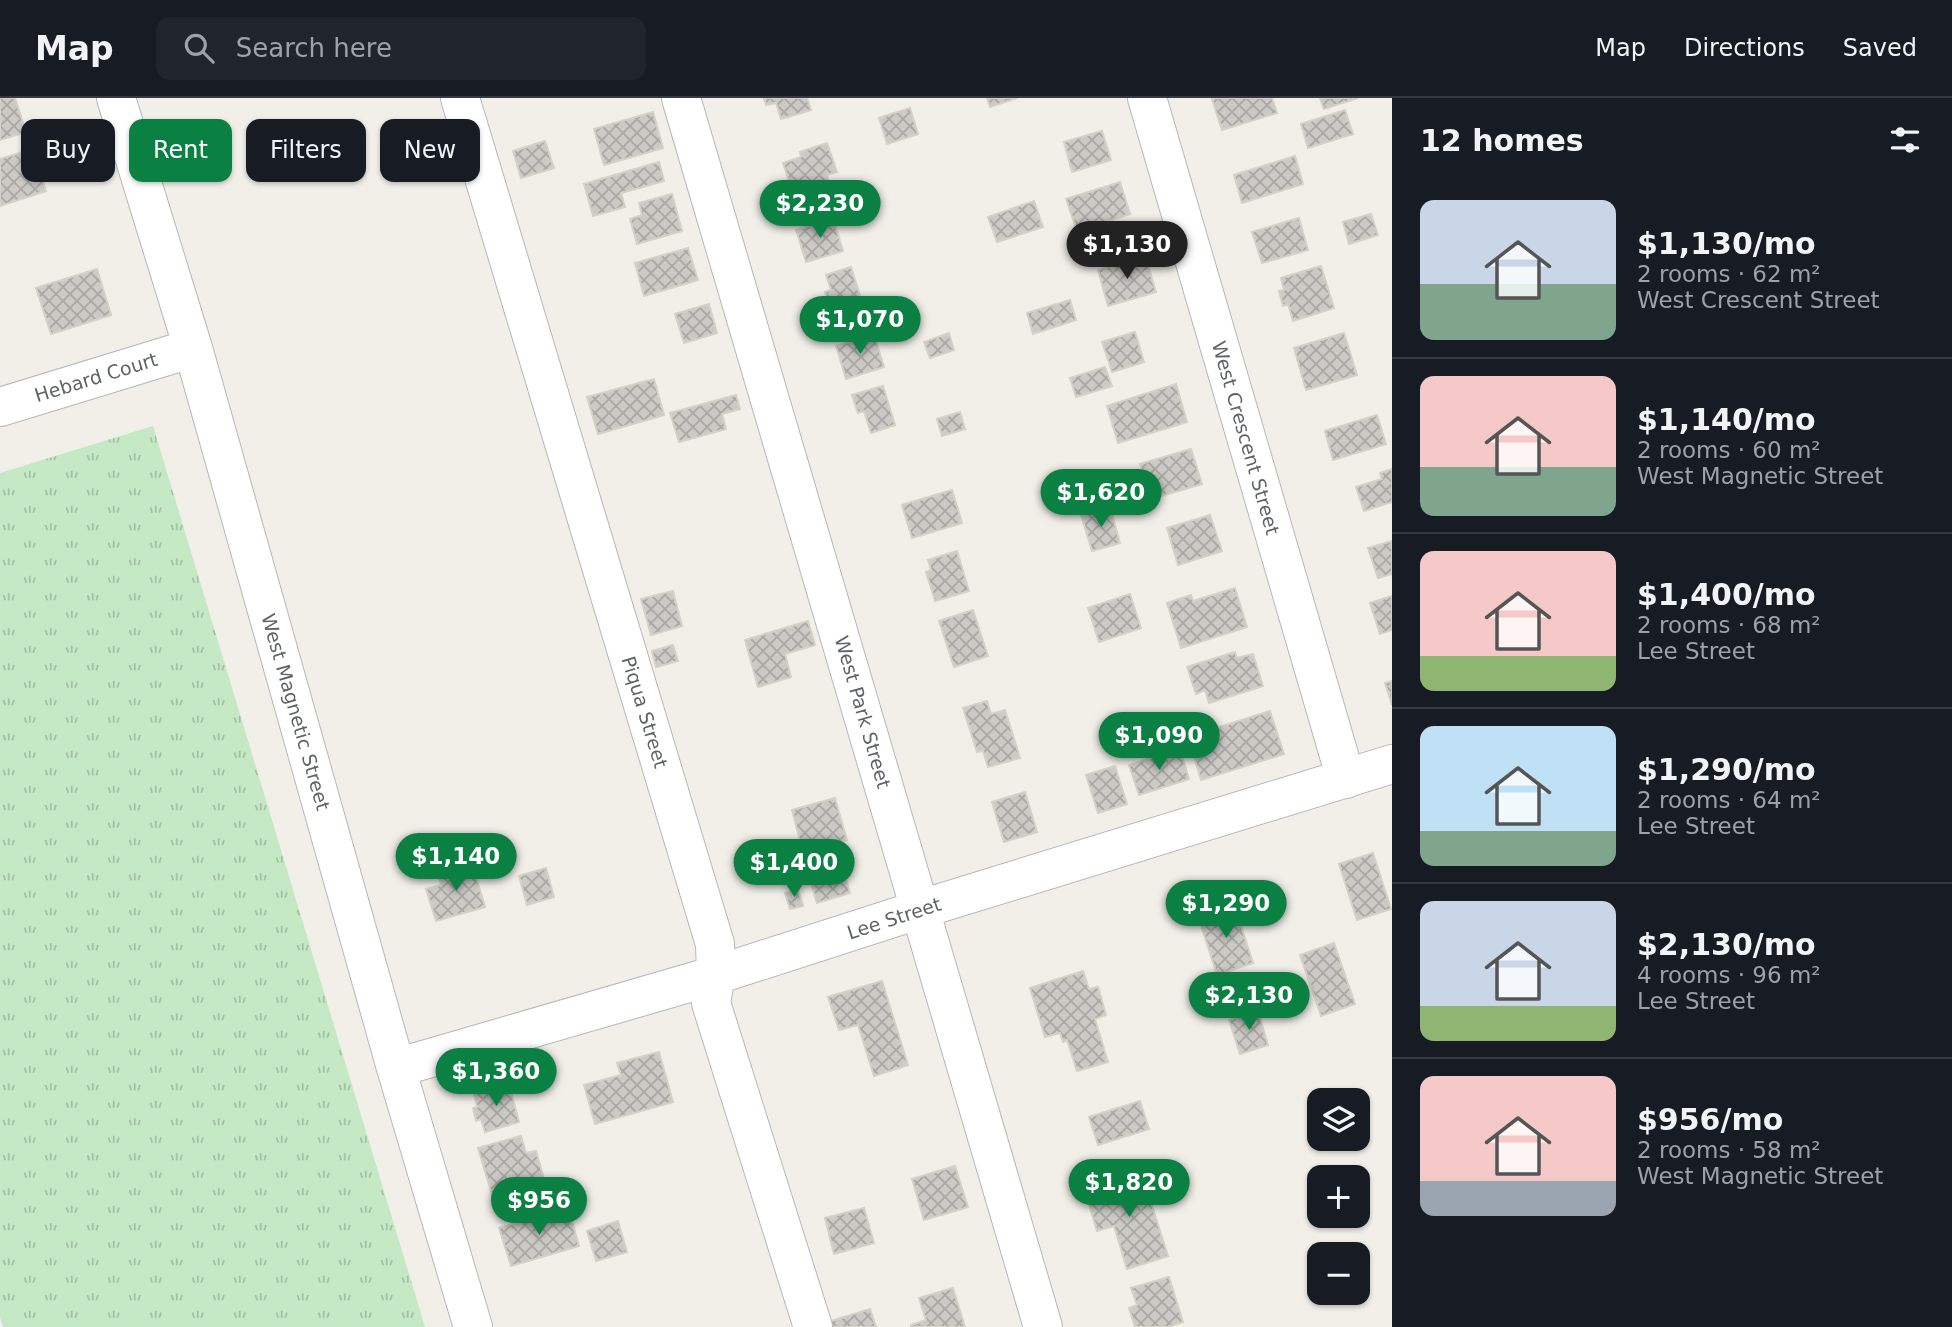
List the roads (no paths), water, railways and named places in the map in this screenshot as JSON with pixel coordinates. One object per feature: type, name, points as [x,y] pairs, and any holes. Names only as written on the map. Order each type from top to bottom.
[{"type":"street","name":"West Magnetic Street","points":[[116,98],[193,348],[396,1068],[473,1327]]},
{"type":"street","name":"Piqua Street","points":[[460,98],[715,944],[716,975],[711,1003],[813,1327]]},
{"type":"street","name":"West Park Street","points":[[681,98],[1043,1327]]},
{"type":"street","name":"West Crescent Street","points":[[1147,98],[1346,779]]},
{"type":"street","name":"Hebard Court","points":[[0,407],[193,348]]},
{"type":"street","name":"Lee Street","points":[[396,1068],[716,975],[1392,764]]}]
